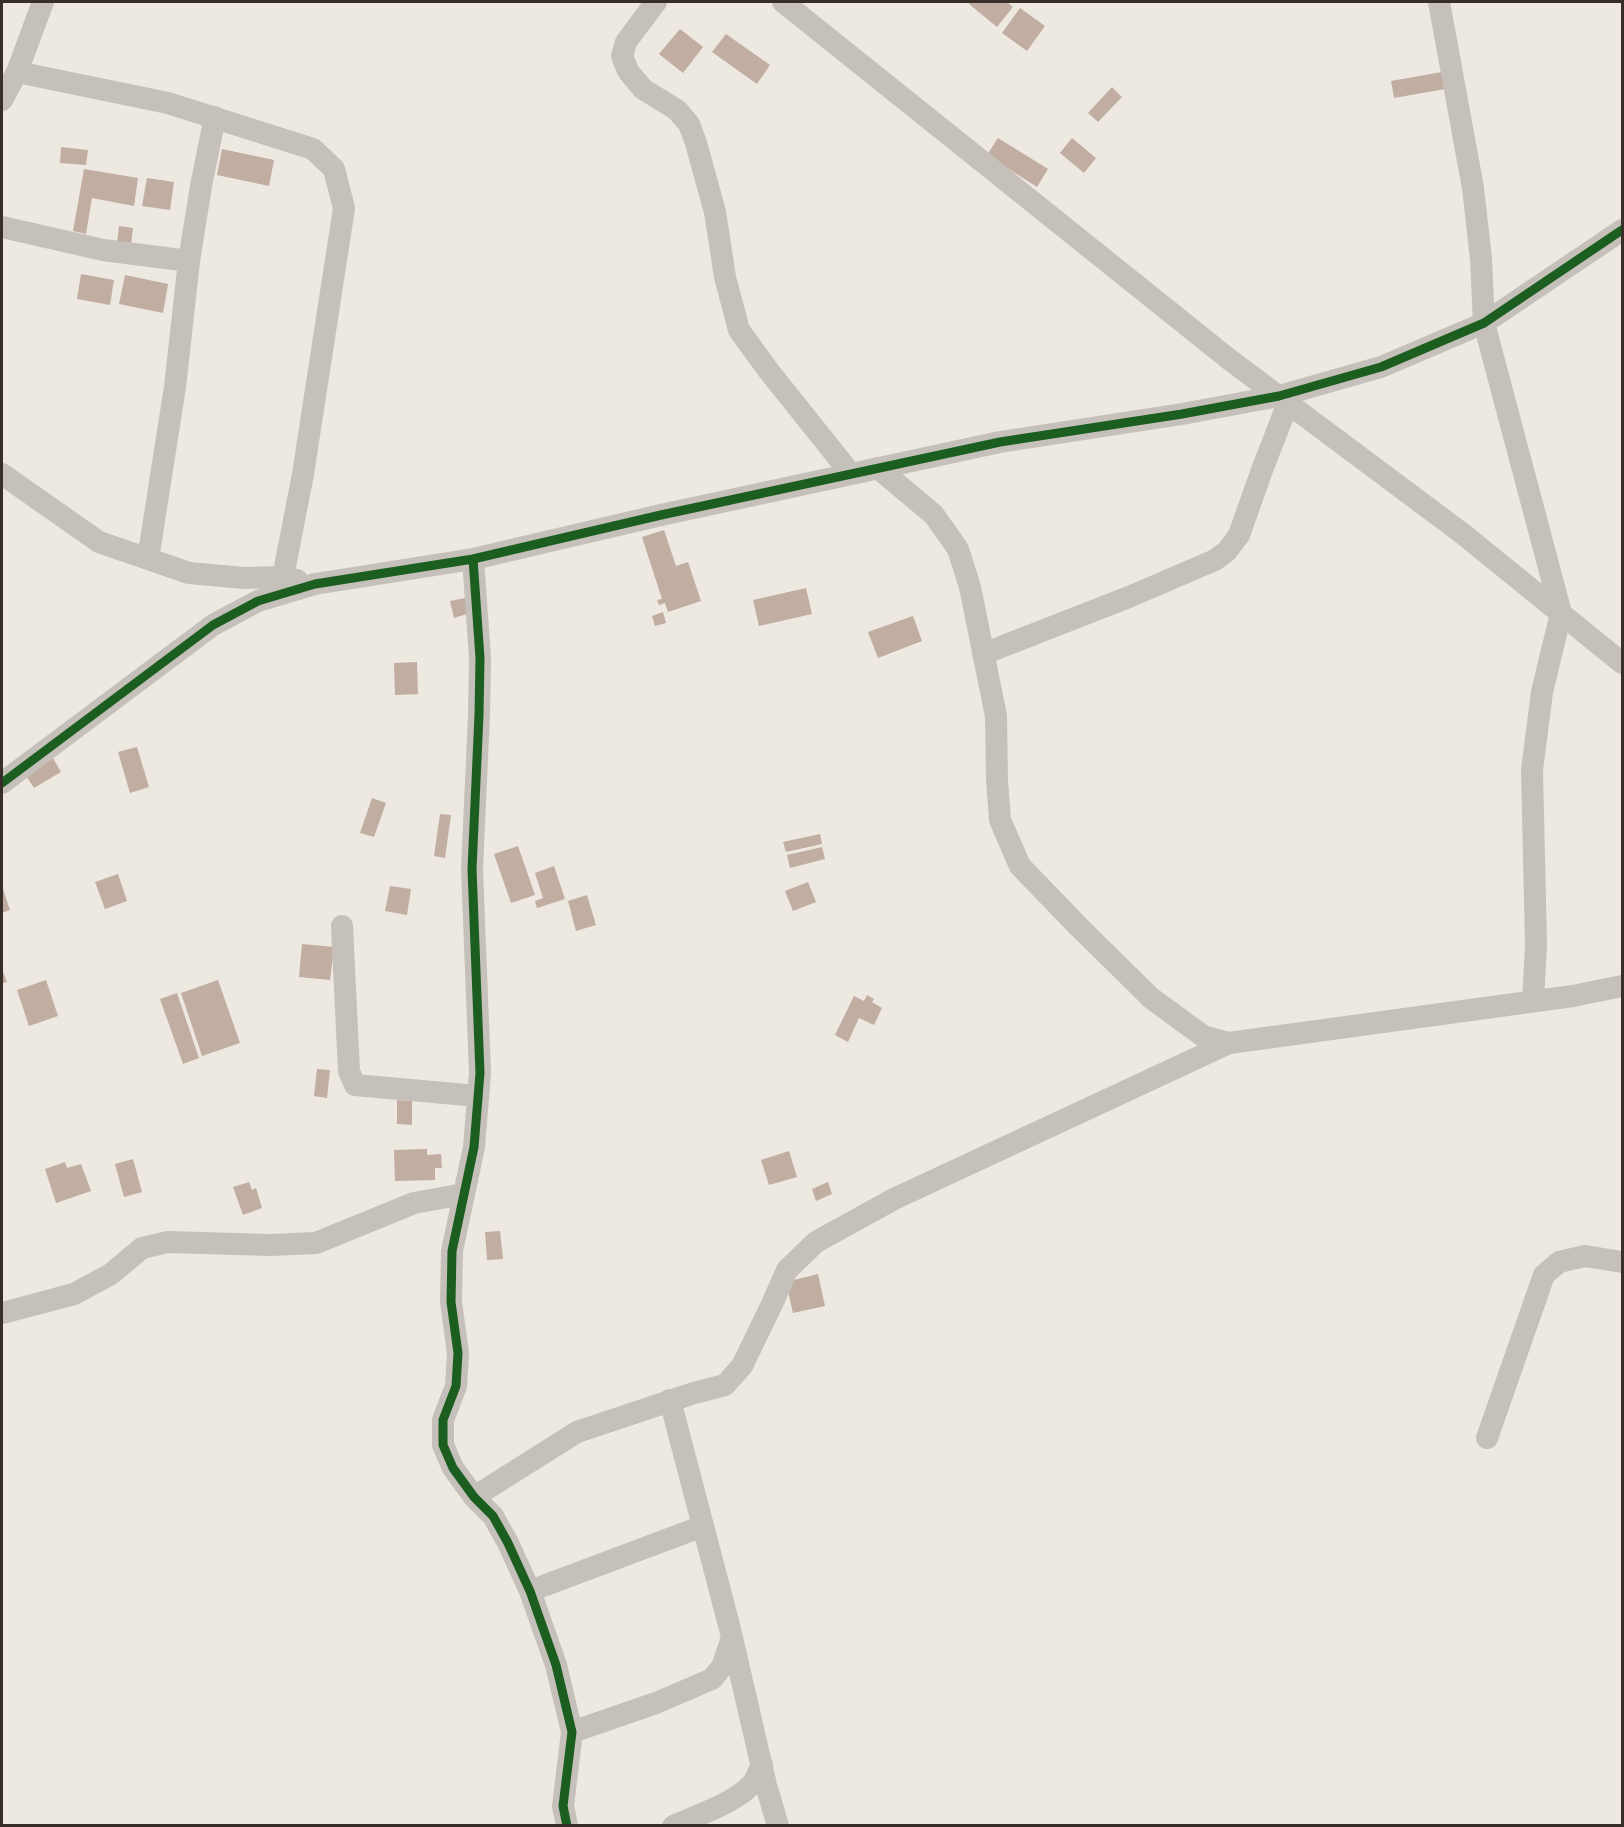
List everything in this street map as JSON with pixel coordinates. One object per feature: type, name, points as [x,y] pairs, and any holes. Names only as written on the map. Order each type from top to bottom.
[{"type":"street","points":[[2,100],[17,72],[43,2]]},
{"type":"street","points":[[656,2],[626,42],[622,56],[628,71],[644,89],[677,110],[689,124],[715,212],[725,277],[739,330],[851,474]]},
{"type":"street","points":[[783,2],[1230,360],[1463,534],[1623,663]]},
{"type":"street","points":[[1439,2],[1473,188],[1481,259],[1484,323],[1561,613],[1542,692],[1532,770],[1536,945],[1533,1000]]},
{"type":"street","points":[[17,72],[168,103],[214,117],[313,149],[334,169],[344,208],[303,474],[283,577]]},
{"type":"street","points":[[148,559],[175,387],[189,261],[214,117]]},
{"type":"street","points":[[2,227],[103,250],[189,261]]},
{"type":"street","points":[[2,783],[213,625],[258,601],[315,584],[473,558],[1000,442],[1283,399],[1381,367],[1484,323],[1623,230]]},
{"type":"street","points":[[983,654],[1129,597],[1215,560],[1227,551],[1239,535],[1262,470],[1283,399]]},
{"type":"street","points":[[878,468],[934,515],[958,549],[970,587],[996,717],[1000,820],[1020,866],[1150,998],[1203,1036],[1229,1043]]},
{"type":"street","points":[[2,474],[99,542],[189,573],[244,578],[283,577],[315,584]]},
{"type":"street","points":[[473,558],[480,658],[472,869],[480,1073],[474,1147],[452,1251],[452,1302],[458,1353],[456,1386],[442,1420],[443,1445],[453,1468],[474,1497],[493,1516],[508,1543],[530,1591],[556,1665],[572,1732],[563,1806],[567,1826]]},
{"type":"street","points":[[342,926],[349,1071],[355,1084],[478,1096]]},
{"type":"street","points":[[474,1497],[577,1432],[670,1400],[725,1385],[742,1365],[787,1270],[816,1242],[894,1199],[1229,1043],[1573,996],[1623,986]]},
{"type":"street","points":[[2,1313],[74,1293],[111,1274],[141,1248],[155,1244],[168,1242],[270,1245],[316,1243],[414,1203],[464,1194]]},
{"type":"street","points":[[1487,1438],[1544,1275],[1559,1262],[1586,1256],[1623,1262]]},
{"type":"street","points":[[670,1400],[704,1526],[778,1826]]},
{"type":"street","points":[[530,1591],[704,1526]]},
{"type":"street","points":[[572,1732],[656,1703],[712,1679],[722,1667],[732,1637]]},
{"type":"street","points":[[673,1826],[738,1796],[752,1785],[762,1765]]},
{"type":"building","points":[[971,2],[1007,2],[1013,7],[997,27],[969,4]]},
{"type":"building","points":[[1020,8],[1045,26],[1027,51],[1002,33]]},
{"type":"building","points":[[680,29],[703,47],[683,73],[659,54]]},
{"type":"building","points":[[726,34],[770,65],[757,84],[712,52]]},
{"type":"building","points":[[1442,72],[1445,89],[1394,98],[1391,81]]},
{"type":"building","points":[[1112,87],[1122,97],[1098,122],[1088,113]]},
{"type":"building","points":[[998,138],[1048,169],[1037,187],[987,155]]},
{"type":"building","points":[[1072,138],[1096,158],[1084,173],[1060,153]]},
{"type":"building","points":[[61,147],[88,150],[86,165],[60,163]]},
{"type":"building","points":[[222,149],[274,160],[269,186],[217,175]]},
{"type":"building","points":[[84,169],[138,178],[134,206],[92,198],[86,234],[73,231]]},
{"type":"building","points":[[147,178],[174,182],[170,210],[142,206]]},
{"type":"building","points":[[119,226],[133,228],[131,245],[117,243]]},
{"type":"building","points":[[81,274],[114,280],[110,305],[77,299]]},
{"type":"building","points":[[125,275],[168,284],[163,313],[119,304]]},
{"type":"building","points":[[664,530],[676,566],[688,562],[701,601],[668,612],[665,603],[659,605],[657,600],[662,599],[642,537]]},
{"type":"building","points":[[806,588],[812,614],[759,626],[753,600]]},
{"type":"building","points":[[465,598],[470,613],[454,618],[450,601]]},
{"type":"building","points":[[663,612],[666,623],[655,626],[652,616]]},
{"type":"building","points":[[913,616],[922,641],[878,658],[868,632]]},
{"type":"building","points":[[417,662],[418,694],[395,695],[394,663]]},
{"type":"building","points":[[137,747],[149,787],[130,793],[118,752]]},
{"type":"building","points":[[53,758],[61,772],[34,788],[25,774]]},
{"type":"building","points":[[372,798],[386,803],[374,837],[360,833]]},
{"type":"building","points":[[440,814],[451,815],[445,858],[434,856]]},
{"type":"building","points":[[820,834],[822,844],[786,852],[783,842]]},
{"type":"building","points":[[518,846],[535,895],[511,903],[494,854]]},
{"type":"building","points":[[822,847],[825,859],[790,868],[787,855]]},
{"type":"building","points":[[554,866],[565,899],[537,908],[535,901],[543,898],[535,873]]},
{"type":"building","points":[[118,874],[127,901],[105,909],[95,882]]},
{"type":"building","points":[[808,882],[816,902],[793,911],[785,891]]},
{"type":"building","points":[[2,886],[10,910],[2,913]]},
{"type":"building","points":[[390,886],[411,889],[407,915],[385,911]]},
{"type":"building","points":[[587,895],[596,925],[576,931],[568,901]]},
{"type":"building","points":[[302,944],[334,947],[330,980],[299,977]]},
{"type":"building","points":[[2,969],[7,982],[2,983]]},
{"type":"building","points":[[46,980],[58,1016],[29,1026],[17,990]]},
{"type":"building","points":[[218,980],[240,1043],[202,1056],[181,993]]},
{"type":"building","points":[[177,993],[199,1058],[183,1064],[160,999]]},
{"type":"building","points":[[867,995],[874,999],[872,1002],[882,1008],[874,1025],[859,1018],[848,1042],[835,1035],[854,996],[864,1001]]},
{"type":"building","points":[[317,1069],[330,1070],[327,1098],[314,1096]]},
{"type":"building","points":[[397,1100],[412,1101],[412,1125],[397,1124]]},
{"type":"building","points":[[427,1149],[427,1155],[441,1154],[442,1168],[435,1168],[435,1180],[395,1181],[394,1150]]},
{"type":"building","points":[[789,1151],[797,1177],[769,1185],[761,1160]]},
{"type":"building","points":[[133,1159],[142,1192],[124,1197],[115,1164]]},
{"type":"building","points":[[65,1162],[67,1168],[81,1164],[91,1191],[56,1203],[45,1169]]},
{"type":"building","points":[[249,1182],[252,1190],[256,1188],[262,1208],[243,1215],[233,1187]]},
{"type":"building","points":[[828,1182],[832,1194],[816,1201],[812,1189]]},
{"type":"building","points":[[500,1231],[503,1259],[487,1260],[485,1232]]},
{"type":"building","points":[[818,1274],[825,1306],[793,1313],[786,1282]]},
{"type":"cycle path","points":[[2,783],[213,625],[258,601],[315,584],[473,559],[661,515],[1000,442],[1182,414],[1279,396],[1381,367],[1484,323],[1622,230]]},
{"type":"cycle path","points":[[473,559],[480,658],[472,869],[480,1073],[474,1147],[452,1251],[451,1302],[458,1353],[456,1386],[443,1420],[443,1445],[453,1468],[474,1497],[493,1516],[508,1543],[530,1591],[556,1665],[572,1732],[563,1806],[567,1826]]}]
